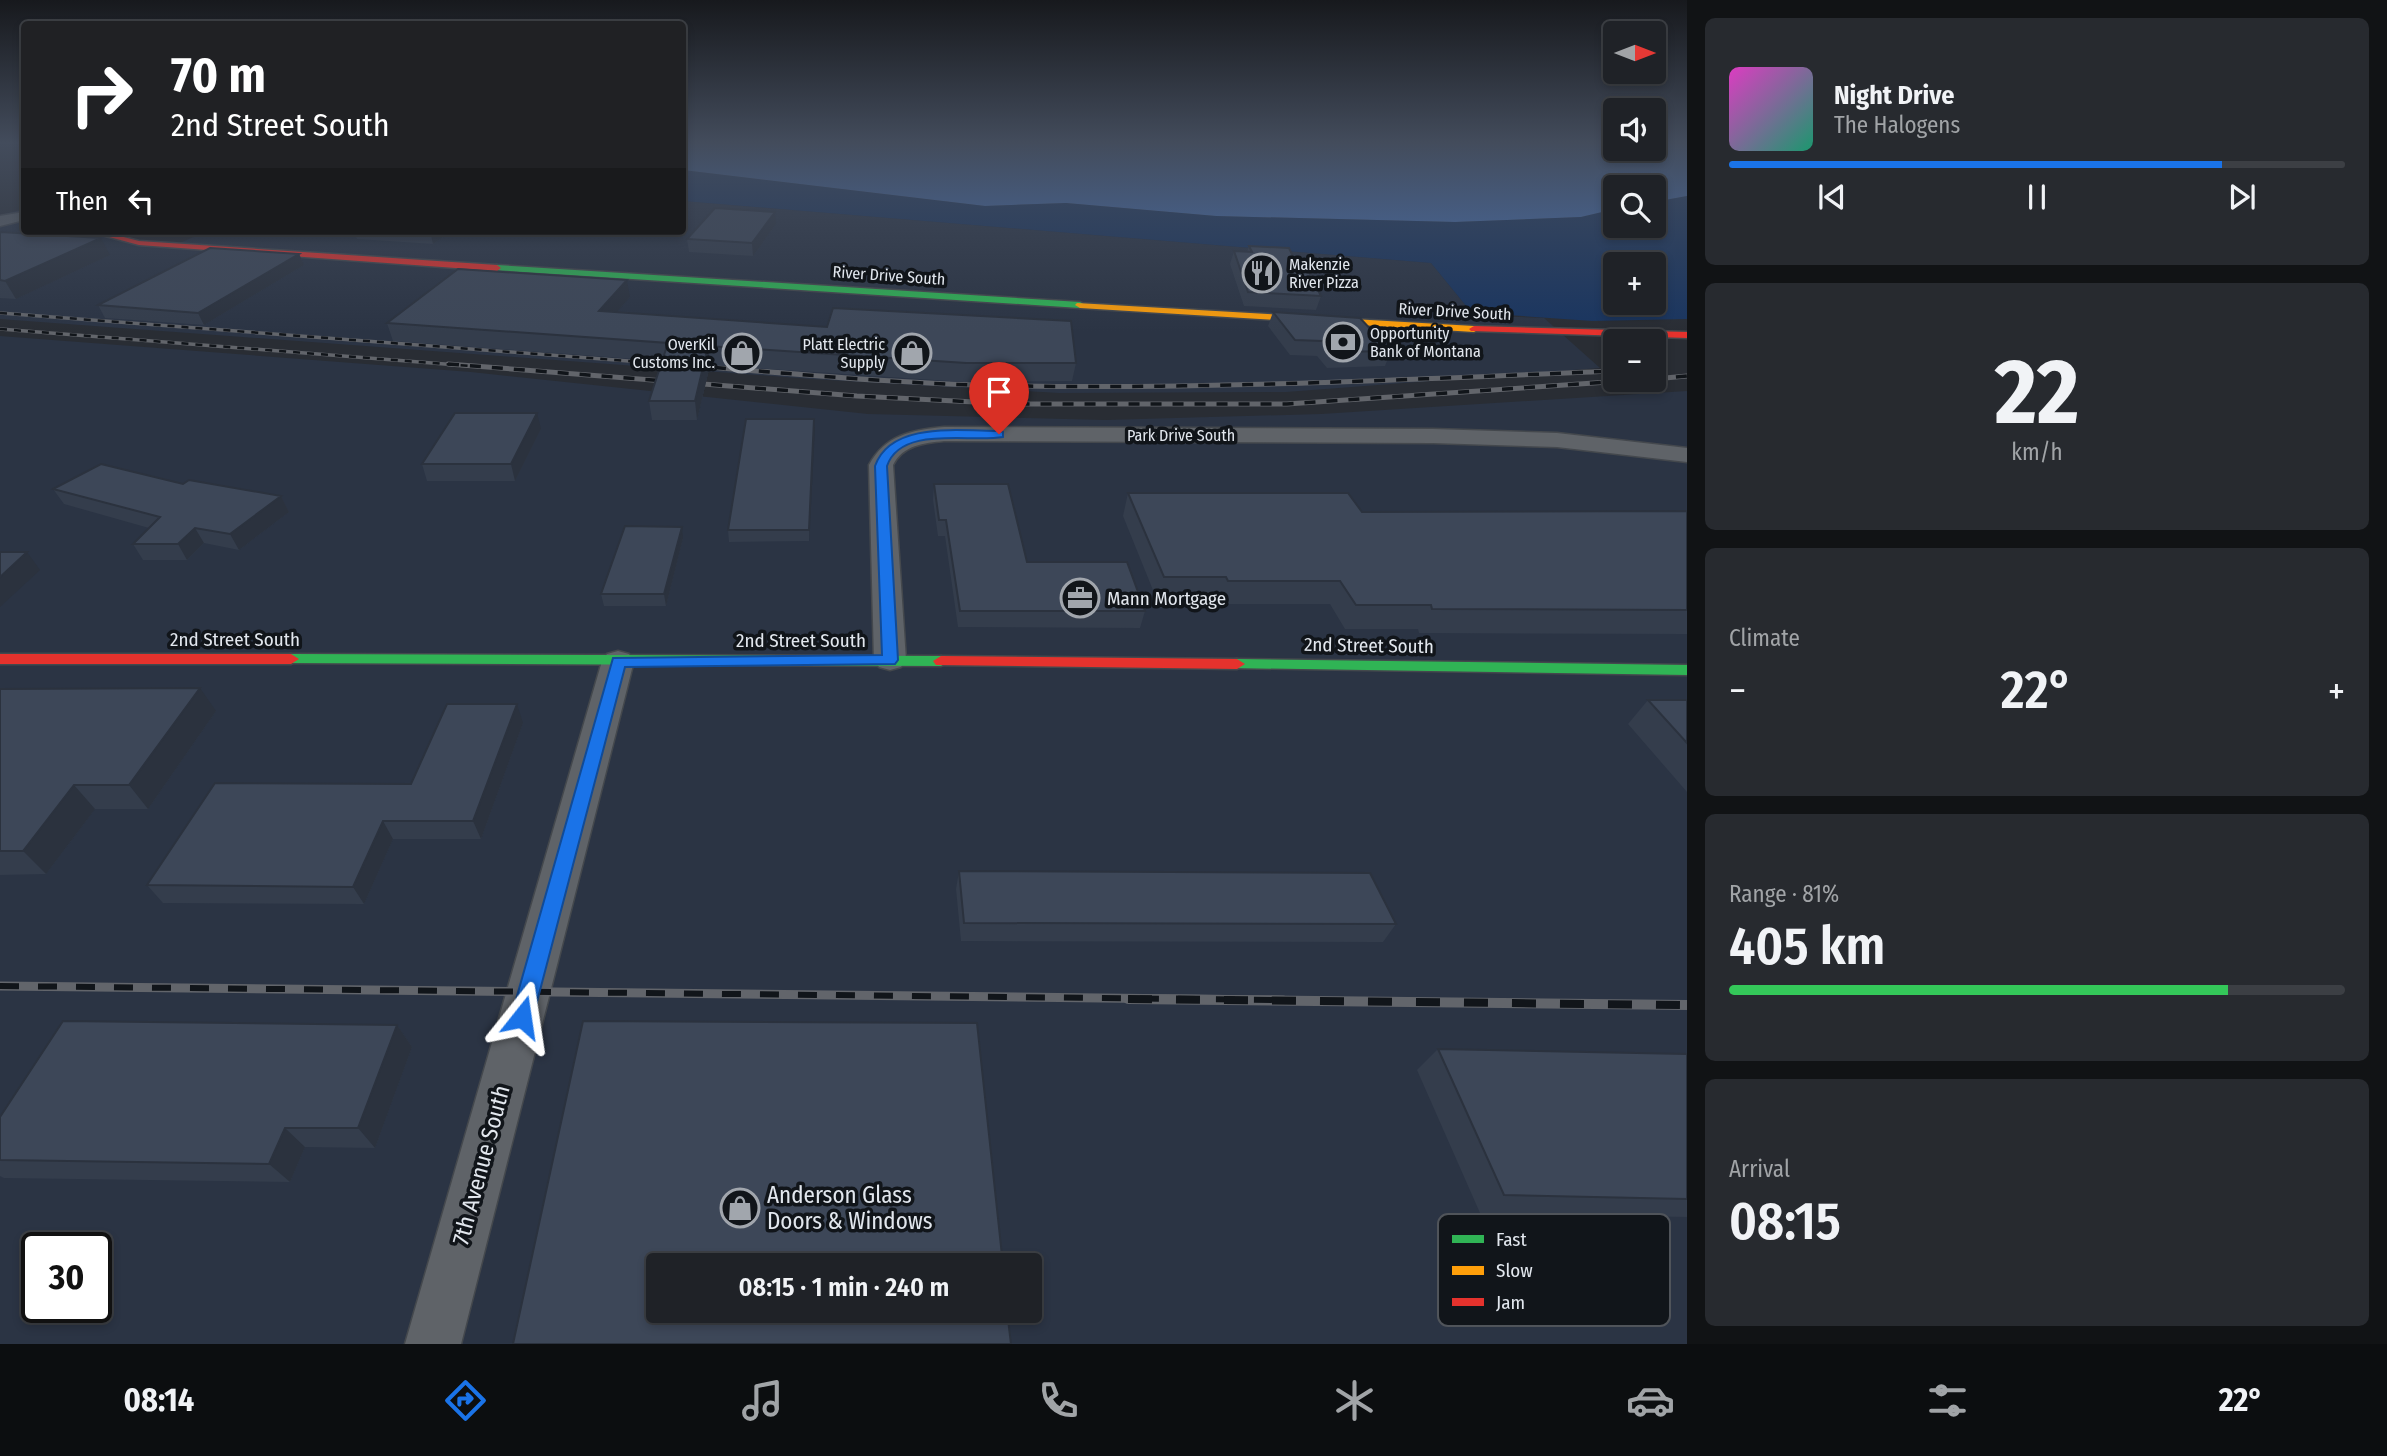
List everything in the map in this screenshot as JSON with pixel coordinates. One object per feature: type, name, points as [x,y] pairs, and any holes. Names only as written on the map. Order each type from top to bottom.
[{"type":"main road","name":"River Drive South","points":[[107,235],[139,243],[250,252],[1458,329],[1687,335]]},
{"type":"main road","name":"2nd Street South","points":[[0,659],[618,662],[890,660],[1687,670]]},
{"type":"street","points":[[0,221],[21,217]]},
{"type":"street","name":"Park Drive South","points":[[890,660],[881,466],[885,455],[908,439],[944,434],[1443,437],[1557,440],[1687,455]]},
{"type":"street","name":"7th Avenue South","points":[[433,1344],[618,662]]},
{"type":"shaded area","points":[[686,207],[752,207],[1431,263],[1467,307],[1493,316],[1544,318],[1600,368],[1286,392],[1059,393],[811,379],[0,319],[0,215],[21,210],[21,235],[113,235],[173,246],[198,235],[686,235]]},
{"type":"shaded area","points":[[752,207],[1109,207],[1216,216],[1455,222],[1581,217],[1603,212],[1603,238],[1666,238],[1666,207],[1687,207],[1687,319],[1592,321],[1480,313],[1467,307],[1431,263]]},
{"type":"shaded area","points":[[1109,207],[1603,207],[1603,212],[1581,217],[1455,222],[1216,216]]},
{"type":"shaded area","points":[[0,336],[471,372],[868,414],[1105,420],[1321,414],[1687,391],[1687,1344],[0,1344]]},
{"type":"building","points":[[715,208],[775,212],[752,243],[687,239]]},
{"type":"building","points":[[0,232],[101,238],[5,281],[0,280]]},
{"type":"building","points":[[1249,246],[1289,248],[1298,267],[1307,268],[1321,296],[1248,292],[1234,251],[1252,252]]},
{"type":"building","points":[[210,248],[299,254],[198,313],[98,305]]},
{"type":"building","points":[[458,269],[627,280],[599,311],[827,327],[833,308],[1071,321],[1076,363],[966,363],[708,346],[695,401],[649,401],[668,343],[387,323]]},
{"type":"building","points":[[1273,312],[1360,318],[1391,351],[1333,352],[1322,341],[1295,340]]},
{"type":"building","points":[[455,413],[537,413],[511,464],[422,464]]},
{"type":"building","points":[[746,419],[814,419],[809,530],[728,530]]},
{"type":"building","points":[[101,464],[183,484],[189,480],[281,496],[230,534],[195,528],[178,544],[133,544],[160,517],[53,489]]},
{"type":"building","points":[[934,484],[1008,484],[1027,562],[1127,562],[1145,611],[960,611],[946,520],[939,520]]},
{"type":"building","points":[[1128,493],[1348,493],[1362,512],[1687,511],[1687,610],[1432,609],[1431,605],[1356,605],[1340,581],[1228,581],[1226,577],[1164,577]]},
{"type":"building","points":[[625,526],[682,527],[664,594],[601,594]]},
{"type":"building","points":[[0,552],[27,552],[0,577]]},
{"type":"building","points":[[200,688],[129,785],[74,785],[23,851],[0,851],[0,689]]},
{"type":"building","points":[[1648,700],[1687,700],[1687,743]]},
{"type":"building","points":[[447,704],[517,704],[473,821],[383,821],[353,887],[147,885],[215,783],[411,784]]},
{"type":"building","points":[[959,871],[1370,873],[1396,924],[964,923]]},
{"type":"building","points":[[63,1021],[397,1025],[358,1128],[285,1128],[269,1164],[0,1160],[0,1117]]},
{"type":"building","points":[[583,1021],[977,1023],[1002,1253],[646,1253],[646,1323],[1008,1323],[1011,1344],[513,1344]]},
{"type":"building","points":[[1438,1049],[1687,1054],[1687,1199],[1504,1195]]},
{"type":"railway","points":[[0,313],[694,366]]},
{"type":"railway","points":[[0,329],[470,366]]},
{"type":"railway","points":[[448,364],[857,396],[1014,404],[1287,404],[1603,382]]},
{"type":"railway","points":[[671,364],[890,381],[1095,387],[1244,385],[1603,371]]},
{"type":"railway","points":[[1666,378],[1687,376]]},
{"type":"railway","points":[[0,986],[1283,1000]]},
{"type":"railway","points":[[1128,999],[1687,1005]]},
{"type":"traffic: fast","points":[[497,268],[1080,305]]},
{"type":"traffic: fast","points":[[291,659],[941,661]]},
{"type":"traffic: fast","points":[[1237,664],[1687,670]]},
{"type":"traffic: slow","points":[[1080,305],[1474,329]]},
{"type":"traffic: jam","points":[[107,235],[139,243],[497,268]]},
{"type":"traffic: jam","points":[[1474,329],[1687,335]]},
{"type":"traffic: jam","points":[[0,659],[291,659]]},
{"type":"traffic: jam","points":[[941,661],[1237,664]]},
{"type":"place","name":"Makenzie River Pizza","points":[[1262,273]]},
{"type":"place","name":"Opportunity Bank of Montana","points":[[1343,342]]},
{"type":"place","name":"OverKil Customs Inc.","points":[[742,353]]},
{"type":"place","name":"Platt Electric Supply","points":[[912,353]]},
{"type":"place","name":"Mann Mortgage","points":[[1080,598]]},
{"type":"place","name":"Anderson Glass Doors & Windows","points":[[740,1208]]},
{"type":"route","points":[[522,1017],[618,662],[890,660],[881,466],[885,455],[894,446],[925,435],[999,434]]}]
